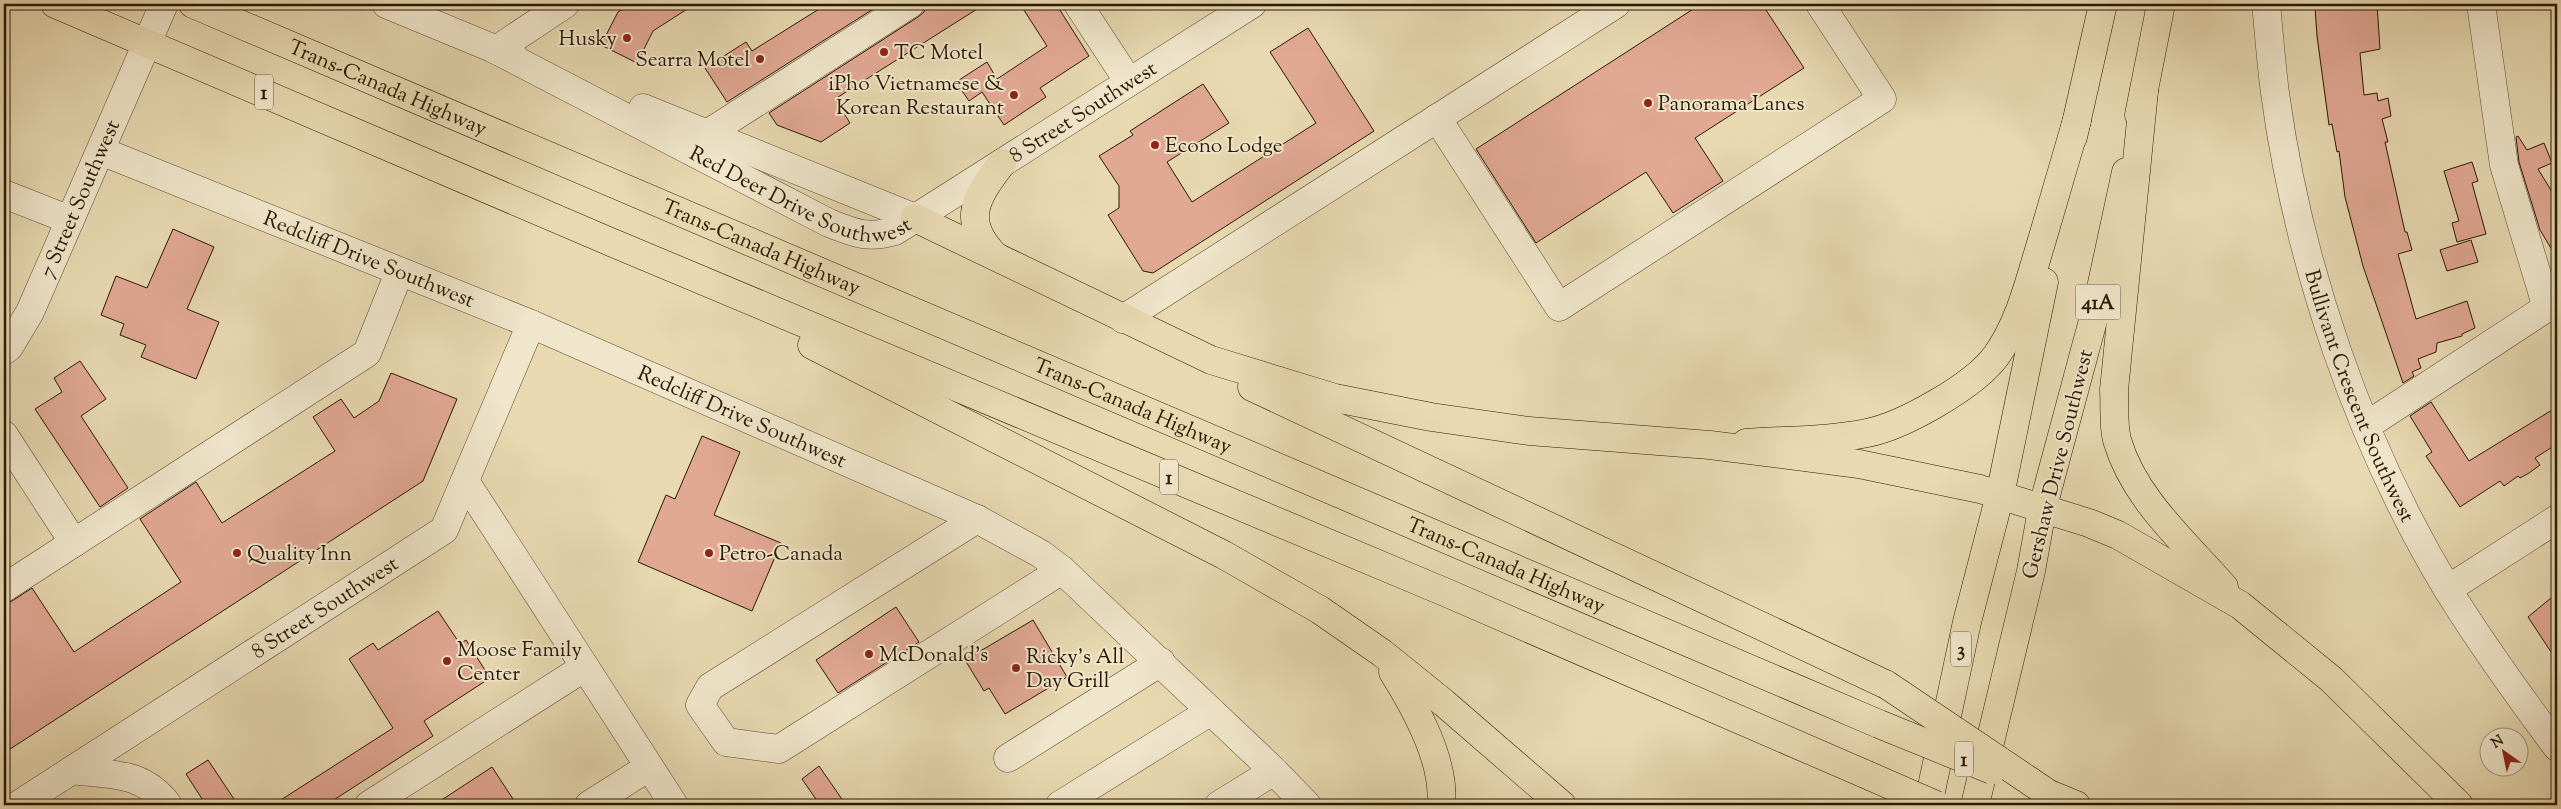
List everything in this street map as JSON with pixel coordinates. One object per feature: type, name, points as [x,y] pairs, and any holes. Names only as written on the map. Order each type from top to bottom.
[{"type":"main road","name":"1","points":[[55,4],[148,42],[606,240],[1448,593],[1936,805]]},
{"type":"main road","name":"Trans-Canada Highway","points":[[193,4],[1879,724],[2076,805]]},
{"type":"main road","name":"41A","points":[[2000,495],[2077,120],[2103,4]]},
{"type":"main road","name":"Gershaw Drive Southwest","points":[[1975,805],[2031,570],[2042,510],[2098,302],[2161,4]]},
{"type":"main road","points":[[2144,91],[2114,390],[2117,438],[2132,476],[2158,514],[2240,605],[2331,679],[2460,805]]},
{"type":"main road","points":[[1710,445],[1868,433],[1925,411],[1981,370],[1995,357],[2009,335],[2027,292],[2077,120]]},
{"type":"main road","points":[[998,259],[978,236],[974,211],[985,185],[1002,162]]},
{"type":"main road","points":[[915,218],[1211,360],[1335,398],[1431,417],[1529,431],[1710,445],[1859,464],[1934,478],[2000,495],[2042,510],[2090,523],[2118,536],[2240,605]]},
{"type":"main road","points":[[606,240],[1224,555],[1320,610],[1382,653],[1444,703],[1562,805]]},
{"type":"main road","points":[[1211,360],[1246,385],[1887,685],[2049,794]]},
{"type":"main road","name":"3","points":[[1928,805],[1967,622],[2000,495]]},
{"type":"main road","points":[[1382,653],[1414,705],[1430,741],[1437,771],[1441,805]]},
{"type":"street","name":"7 Street Southwest","points":[[4,351],[9,347],[30,312],[164,4]]},
{"type":"street","name":"Red Deer Drive Southwest","points":[[386,4],[915,218]]},
{"type":"street","points":[[496,50],[565,4]]},
{"type":"street","points":[[707,134],[910,4]]},
{"type":"street","points":[[1078,4],[1129,82]]},
{"type":"street","name":"8 Street Southwest","points":[[915,218],[1252,4]]},
{"type":"street","points":[[1123,319],[1616,4]]},
{"type":"street","points":[[1437,118],[1559,307],[1882,99],[1820,4]]},
{"type":"street","name":"Bullivant Crescent Southwest","points":[[2266,4],[2275,94],[2292,187],[2311,263],[2331,329],[2366,426],[2406,513],[2448,589],[2510,685],[2557,747]]},
{"type":"street","points":[[2366,426],[2552,304],[2504,165],[2481,4]]},
{"type":"street","name":"Red Deer Drive Southwest","points":[[496,50],[829,223],[861,235],[878,236],[895,231],[915,218]]},
{"type":"street","name":"Redcliff Drive Southwest","points":[[100,151],[399,273],[531,324],[977,519],[1041,554],[1062,570],[1274,771],[1296,802]]},
{"type":"street","points":[[4,194],[70,220]]},
{"type":"street","points":[[4,588],[367,353],[399,273]]},
{"type":"street","name":"8 Street Southwest","points":[[18,805],[444,530],[531,324]]},
{"type":"street","points":[[4,436],[74,543]]},
{"type":"street","points":[[465,480],[674,805]]},
{"type":"street","points":[[977,519],[705,696],[698,728],[717,756],[751,759],[779,749],[1062,570]]},
{"type":"street","points":[[2448,589],[2557,519]]},
{"type":"street","points":[[1008,758],[1161,662]]},
{"type":"street","points":[[369,805],[585,667]]},
{"type":"street","points":[[1060,805],[1211,711]]},
{"type":"street","points":[[589,805],[648,767]]},
{"type":"street","points":[[72,770],[131,777],[149,785],[168,805]]},
{"type":"street","points":[[1219,805],[1274,771]]},
{"type":"building","name":"Husky","points":[[631,4],[695,4],[653,31],[637,63],[601,45],[618,12]]},
{"type":"building","name":"Searra Motel","points":[[827,4],[881,4],[727,102],[705,68],[746,42],[752,51]]},
{"type":"building","name":"TC Motel","points":[[926,4],[985,4],[835,99],[850,123],[821,142],[777,125],[769,113],[918,17],[924,12]]},
{"type":"building","points":[[1020,4],[1056,4],[1089,56],[1040,88],[1046,97],[1004,125],[982,92],[969,101],[956,82],[987,62],[997,79],[1047,46]]},
{"type":"building","name":"Panorama Lanes","points":[[1701,4],[1762,4],[1804,68],[1695,138],[1723,181],[1673,213],[1646,172],[1536,243],[1476,149]]},
{"type":"building","points":[[2319,4],[2377,4],[2380,49],[2360,53],[2364,95],[2377,93],[2378,101],[2388,98],[2391,116],[2382,119],[2388,142],[2385,142],[2405,232],[2407,232],[2412,250],[2398,254],[2416,319],[2467,301],[2475,328],[2462,334],[2462,336],[2437,343],[2436,352],[2418,359],[2421,368],[2412,372],[2414,376],[2403,383],[2363,266],[2345,197],[2339,151],[2337,152],[2332,124],[2329,125],[2317,36],[2315,7],[2319,7]]},
{"type":"building","name":"Econo Lodge","points":[[1308,28],[1374,131],[1153,273],[1143,271],[1108,215],[1119,208],[1119,186],[1099,156],[1133,135],[1130,131],[1203,84],[1229,123],[1167,162],[1192,202],[1316,123],[1270,52]]},
{"type":"building","points":[[2518,136],[2527,150],[2544,143],[2552,163],[2538,169],[2557,200],[2557,258],[2540,230],[2519,162],[2516,137]]},
{"type":"building","points":[[2472,162],[2478,181],[2472,183],[2486,234],[2457,242],[2452,223],[2459,221],[2444,171]]},
{"type":"building","points":[[173,229],[214,247],[187,309],[219,322],[196,379],[141,357],[146,345],[120,335],[124,324],[101,315],[116,276],[147,288]]},
{"type":"building","points":[[2471,240],[2478,262],[2447,271],[2440,250]]},
{"type":"building","points":[[80,361],[106,399],[81,416],[128,488],[100,507],[35,409],[62,392],[54,378]]},
{"type":"building","name":"Quality Inn","points":[[391,373],[457,399],[423,481],[4,753],[4,603],[12,601],[32,588],[74,652],[181,582],[140,519],[196,482],[222,523],[335,451],[313,417],[341,399],[354,418],[379,401]]},
{"type":"building","points":[[2431,402],[2469,461],[2557,407],[2557,444],[2535,458],[2540,465],[2529,473],[2520,478],[2518,476],[2504,486],[2500,481],[2460,507],[2426,456],[2432,452],[2410,416]]},
{"type":"building","name":"Petro-Canada","points":[[702,436],[740,452],[714,515],[781,543],[752,611],[638,562],[666,495],[675,499]]},
{"type":"building","points":[[2557,593],[2557,661],[2528,617]]},
{"type":"building","name":"McDonald's","points":[[896,607],[919,642],[838,693],[816,660]]},
{"type":"building","points":[[438,611],[460,644],[466,640],[490,678],[424,721],[433,736],[326,805],[273,805],[393,728],[349,659],[373,643],[378,650]]},
{"type":"building","name":"Ricky's All Day Grill","points":[[1033,620],[1067,677],[1005,714],[989,688],[984,691],[965,660]]},
{"type":"building","points":[[208,760],[238,805],[206,805],[186,774]]},
{"type":"building","points":[[819,766],[846,805],[820,805],[802,779]]},
{"type":"building","points":[[492,767],[517,805],[434,805]]},
{"type":"place","name":"Husky","points":[[627,38]]},
{"type":"place","name":"TC Motel","points":[[884,52]]},
{"type":"place","name":"Searra Motel","points":[[760,59]]},
{"type":"place","name":"iPho Vietnamese & Korean Restaurant","points":[[1014,95]]},
{"type":"place","name":"Panorama Lanes","points":[[1648,103]]},
{"type":"place","name":"Econo Lodge","points":[[1155,145]]},
{"type":"place","name":"Quality Inn","points":[[237,553]]},
{"type":"place","name":"Petro-Canada","points":[[709,553]]},
{"type":"place","name":"McDonald's","points":[[869,654]]},
{"type":"place","name":"Moose Family Center","points":[[447,661]]},
{"type":"place","name":"Ricky's All Day Grill","points":[[1016,668]]}]
